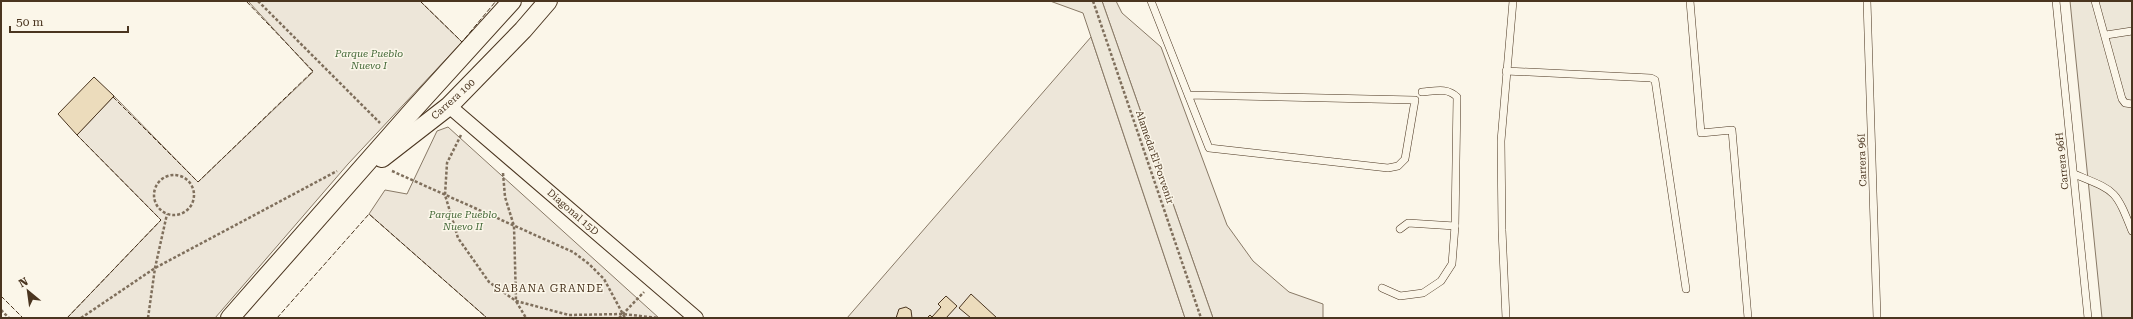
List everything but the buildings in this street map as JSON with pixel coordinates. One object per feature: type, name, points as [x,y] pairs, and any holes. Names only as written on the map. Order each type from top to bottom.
[{"type":"street","name":"Carrera 100","points":[[230,318],[512,1]]},
{"type":"street","name":"Carrera 100","points":[[347,186],[449,106],[523,30],[548,1]]},
{"type":"street","name":"Diagonal 15D","points":[[449,106],[696,318]]},
{"type":"lane","points":[[1151,1],[1188,95],[1209,148],[1388,168],[1398,166],[1405,159],[1415,100],[1188,95]]},
{"type":"lane","points":[[1506,318],[1502,230],[1501,149],[1506,71],[1513,1]]},
{"type":"lane","points":[[1690,1],[1701,133],[1732,130],[1748,318]]},
{"type":"lane","name":"Carrera 96I","points":[[1867,1],[1877,318]]},
{"type":"lane","name":"Carrera 96H","points":[[2056,1],[2088,318]]},
{"type":"lane","points":[[2094,1],[2106,35],[2122,99],[2125,103],[2132,104]]},
{"type":"lane","points":[[2106,35],[2132,31]]},
{"type":"lane","points":[[1506,71],[1650,78],[1655,80],[1686,289]]},
{"type":"lane","points":[[1382,288],[1400,296],[1423,293],[1441,281],[1452,264],[1455,226],[1457,97],[1451,92],[1445,90],[1422,92]]},
{"type":"lane","points":[[2074,174],[2108,188],[2116,195],[2132,231]]},
{"type":"lane","points":[[1400,229],[1408,224],[1455,226]]},
{"type":"path","points":[[258,1],[262,3],[392,135]]},
{"type":"path","name":"Alameda El Porvenir","points":[[1093,1],[1201,318]]},
{"type":"path","points":[[468,139],[463,134],[459,137],[447,163],[445,195],[458,238],[465,250],[490,282],[516,301],[569,315],[623,314],[658,318]]},
{"type":"path","points":[[81,318],[155,268],[342,168]]},
{"type":"path","points":[[499,169],[504,174],[505,197],[514,226],[516,301],[526,318]]},
{"type":"path","points":[[392,171],[573,252],[589,264],[604,280],[625,318]]},
{"type":"path","points":[[174,175],[181,176],[191,185],[194,191],[191,205],[181,214],[167,214],[157,207],[153,195],[155,188],[162,178],[174,175]]},
{"type":"path","points":[[148,318],[155,268],[167,214]]},
{"type":"path","points":[[620,318],[654,282]]},
{"type":"path","points":[[1,310],[9,318]]},
{"type":"green space","name":"Parque Pueblo Nuevo I","points":[[248,1],[420,1],[462,42],[348,164],[215,318],[67,318],[161,220],[77,135],[114,96],[198,182],[313,72]]},
{"type":"green space","points":[[1102,1],[1116,1],[1122,13],[1161,47],[1227,225],[1253,261],[1289,292],[1323,304],[1323,318],[1213,318]]},
{"type":"green space","points":[[1091,37],[1185,318],[847,318]]},
{"type":"green space","name":"Parque Pueblo Nuevo II","points":[[448,127],[659,318],[487,318],[369,214],[385,190],[407,194],[437,131]]},
{"type":"shaded area","points":[[1050,1],[1102,1],[1213,318],[1185,318],[1083,13]]},
{"type":"shaded area","points":[[2070,1],[2132,1],[2132,318],[2102,318]]},
{"type":"fence","points":[[113,97],[198,182],[313,71],[246,1]]},
{"type":"fence","points":[[420,1],[462,42],[496,1]]},
{"type":"fence","points":[[67,318],[161,220],[77,135],[79,133]]},
{"type":"fence","points":[[277,318],[369,214],[487,318]]},
{"type":"fence","points":[[1,296],[23,318]]},
{"type":"district","name":"SABANA GRANDE","points":[[549,288]]}]
